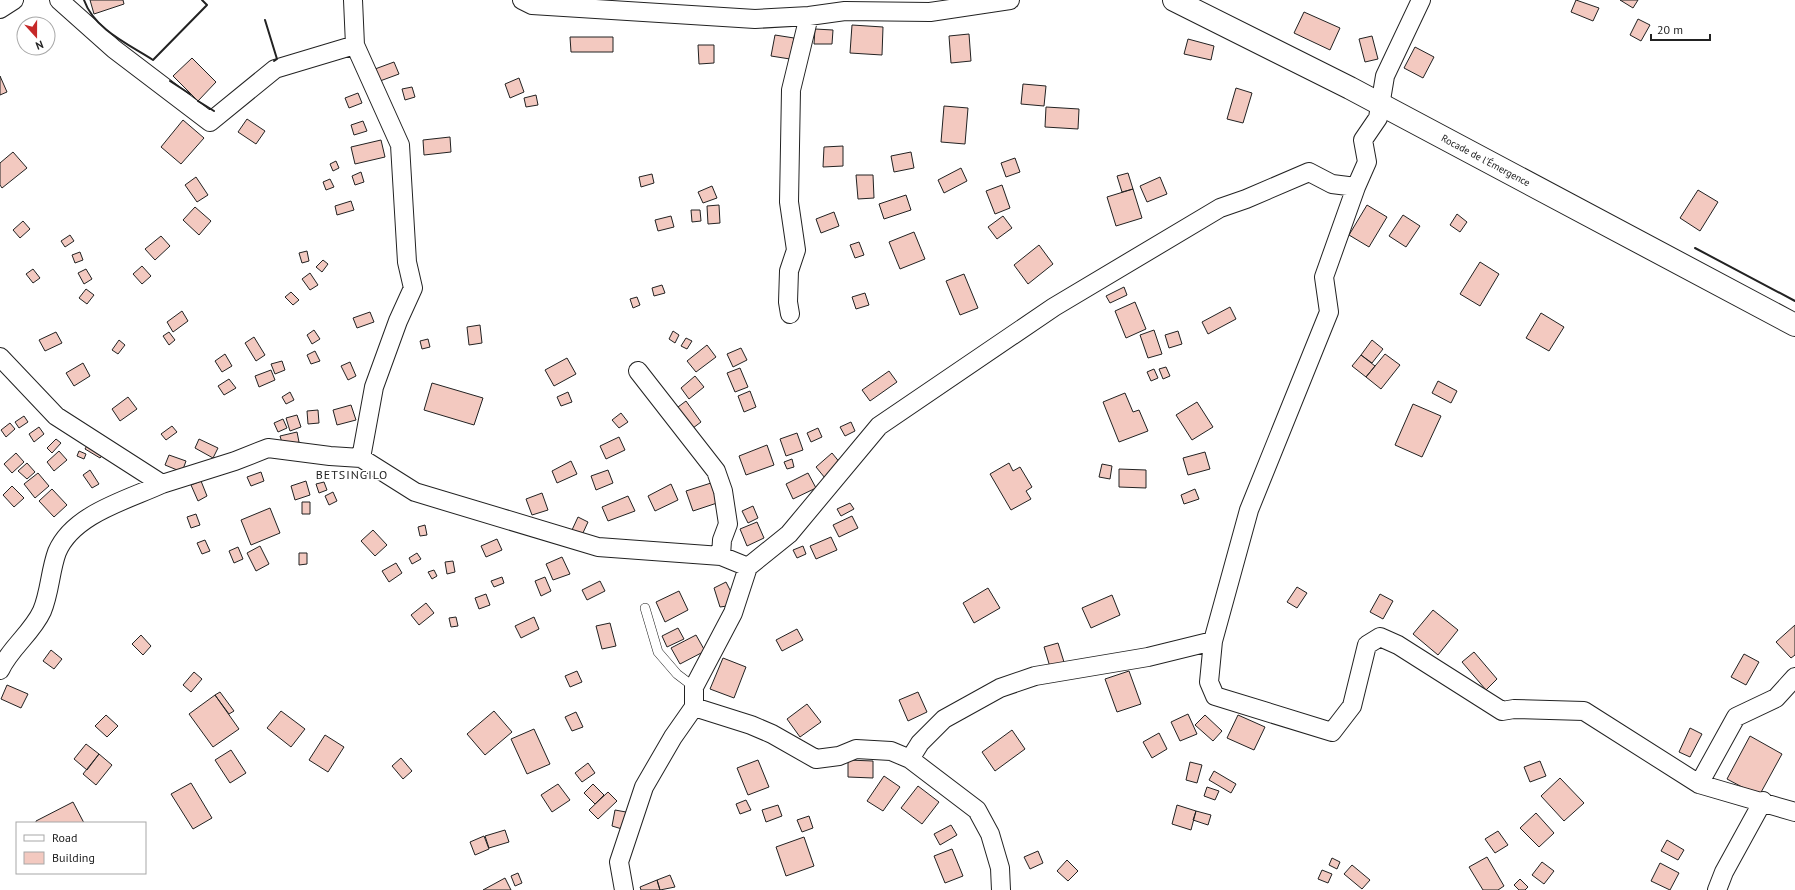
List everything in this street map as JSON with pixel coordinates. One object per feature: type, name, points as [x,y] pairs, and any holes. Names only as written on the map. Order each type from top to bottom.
[{"type":"street","points":[[0,9],[14,0]]},
{"type":"street","points":[[59,0],[114,49],[210,122],[275,68],[355,45]]},
{"type":"street","points":[[353,0],[355,45],[400,145],[407,262],[413,288],[374,387],[361,458]]},
{"type":"street","points":[[522,0],[532,5],[684,16],[755,19],[808,16],[845,11],[930,12],[1010,0]]},
{"type":"street","name":"Rocade de l'Émergence","points":[[1174,0],[1270,47],[1380,104],[1795,325]]},
{"type":"street","points":[[1421,0],[1385,76],[1378,118],[1363,140],[1367,162],[1356,186],[1324,277],[1329,312],[1249,510],[1213,641],[1209,682],[1215,696],[1332,732],[1352,706],[1367,645],[1380,637],[1398,644],[1502,711],[1514,709],[1584,711],[1699,784],[1763,801],[1795,812]]},
{"type":"street","points":[[790,314],[788,302],[790,271],[796,250],[789,202],[791,90],[808,16]]},
{"type":"street","points":[[624,890],[619,862],[644,787],[673,737],[694,707],[694,687],[733,613],[748,567],[789,534],[879,426],[1054,307],[1220,208],[1246,200],[1309,172],[1332,184],[1356,186]]},
{"type":"street","points":[[0,357],[56,416],[162,484]]},
{"type":"street","points":[[638,371],[716,471],[723,491],[728,524],[722,540],[720,556]]},
{"type":"street","points":[[0,670],[34,625],[42,610],[57,552],[68,534],[82,520],[162,484],[235,461],[268,448],[330,456],[361,458],[415,492],[598,547],[720,556],[748,567]]},
{"type":"street","points":[[910,759],[920,743],[944,719],[1000,688],[1035,676],[1148,657],[1213,641]]},
{"type":"street","points":[[1699,784],[1736,717],[1776,698],[1795,677]]},
{"type":"street","points":[[694,707],[751,725],[772,734],[816,759],[839,756],[856,749],[891,751],[910,759],[977,810],[990,834],[1000,868],[1001,890]]},
{"type":"street","points":[[1717,890],[1724,872],[1763,801]]},
{"type":"lane","points":[[645,608],[658,652],[677,674],[694,687]]},
{"type":"building","points":[[90,0],[123,0],[124,4],[94,14]]},
{"type":"building","points":[[1576,0],[1599,8],[1593,21],[1571,12]]},
{"type":"building","points":[[1620,0],[1638,0],[1633,8]]},
{"type":"building","points":[[1304,12],[1340,28],[1330,50],[1294,33]]},
{"type":"building","points":[[1638,19],[1650,25],[1641,41],[1630,35]]},
{"type":"building","points":[[852,25],[883,27],[882,55],[850,53]]},
{"type":"building","points":[[815,29],[833,30],[832,44],[814,44]]},
{"type":"building","points":[[969,34],[971,61],[951,63],[949,36]]},
{"type":"building","points":[[775,35],[794,38],[790,59],[771,56]]},
{"type":"building","points":[[1372,36],[1378,59],[1365,62],[1359,39]]},
{"type":"building","points":[[570,37],[613,37],[613,52],[571,52]]},
{"type":"building","points":[[1188,39],[1214,46],[1211,60],[1184,54]]},
{"type":"building","points":[[698,45],[714,45],[714,63],[699,64]]},
{"type":"building","points":[[1415,47],[1434,57],[1423,78],[1404,68]]},
{"type":"building","points":[[192,58],[216,82],[198,101],[173,76]]},
{"type":"building","points":[[394,62],[399,74],[380,81],[375,69]]},
{"type":"building","points":[[0,76],[7,92],[0,95]]},
{"type":"building","points":[[519,78],[524,92],[510,98],[505,84]]},
{"type":"building","points":[[1023,84],[1046,86],[1044,106],[1021,104]]},
{"type":"building","points":[[412,87],[415,97],[405,100],[402,89]]},
{"type":"building","points":[[1236,88],[1252,93],[1243,123],[1227,119]]},
{"type":"building","points":[[358,93],[362,103],[349,108],[345,98]]},
{"type":"building","points":[[536,95],[538,105],[526,107],[524,98]]},
{"type":"building","points":[[944,106],[968,108],[965,144],[941,142]]},
{"type":"building","points":[[1046,107],[1079,109],[1078,129],[1045,127]]},
{"type":"building","points":[[247,119],[265,131],[256,144],[238,132]]},
{"type":"building","points":[[183,120],[204,138],[181,164],[161,147]]},
{"type":"building","points":[[363,121],[367,131],[354,135],[351,125]]},
{"type":"building","points":[[450,137],[451,152],[424,155],[423,140]]},
{"type":"building","points":[[381,140],[385,157],[355,164],[351,147]]},
{"type":"building","points":[[843,146],[843,166],[823,167],[824,147]]},
{"type":"building","points":[[13,152],[27,168],[2,188],[0,185],[0,163]]},
{"type":"building","points":[[911,152],[914,168],[894,172],[891,156]]},
{"type":"building","points":[[1015,158],[1020,172],[1006,177],[1001,163]]},
{"type":"building","points":[[336,161],[339,168],[333,171],[330,164]]},
{"type":"building","points":[[961,168],[967,181],[944,193],[938,180]]},
{"type":"building","points":[[361,172],[364,182],[355,185],[352,176]]},
{"type":"building","points":[[1128,173],[1133,189],[1122,192],[1117,176]]},
{"type":"building","points":[[652,174],[654,183],[641,187],[639,177]]},
{"type":"building","points":[[856,175],[873,175],[874,198],[858,199]]},
{"type":"building","points":[[196,177],[208,195],[197,202],[185,185]]},
{"type":"building","points":[[1160,177],[1167,194],[1147,202],[1140,186]]},
{"type":"building","points":[[330,179],[334,187],[326,190],[323,182]]},
{"type":"building","points":[[1002,185],[1010,208],[995,214],[986,191]]},
{"type":"building","points":[[712,186],[717,198],[703,203],[698,192]]},
{"type":"building","points":[[1133,189],[1142,218],[1116,226],[1107,197]]},
{"type":"building","points":[[1698,190],[1718,202],[1700,231],[1680,218]]},
{"type":"building","points":[[906,195],[911,210],[884,219],[879,204]]},
{"type":"building","points":[[351,201],[354,210],[337,215],[335,206]]},
{"type":"building","points":[[719,205],[720,223],[708,224],[707,206]]},
{"type":"building","points":[[1367,205],[1387,217],[1369,247],[1349,235]]},
{"type":"building","points":[[195,207],[211,221],[199,235],[183,220]]},
{"type":"building","points":[[691,210],[700,210],[701,221],[692,222]]},
{"type":"building","points":[[834,212],[839,226],[821,233],[816,219]]},
{"type":"building","points":[[1457,214],[1467,222],[1460,232],[1450,225]]},
{"type":"building","points":[[1403,215],[1420,226],[1406,247],[1389,236]]},
{"type":"building","points":[[671,216],[674,227],[658,231],[655,220]]},
{"type":"building","points":[[1003,216],[1012,228],[997,239],[988,227]]},
{"type":"building","points":[[23,221],[30,229],[20,238],[13,230]]},
{"type":"building","points":[[914,232],[925,259],[900,269],[889,242]]},
{"type":"building","points":[[70,235],[74,241],[65,247],[61,241]]},
{"type":"building","points":[[161,236],[170,246],[155,260],[145,249]]},
{"type":"building","points":[[859,242],[864,255],[855,258],[850,245]]},
{"type":"building","points":[[1039,245],[1053,264],[1028,284],[1014,265]]},
{"type":"building","points":[[307,251],[309,261],[302,263],[299,253]]},
{"type":"building","points":[[80,252],[83,260],[75,263],[72,255]]},
{"type":"building","points":[[323,260],[328,264],[322,272],[316,267]]},
{"type":"building","points":[[1480,262],[1499,274],[1480,306],[1460,294]]},
{"type":"building","points":[[142,266],[151,276],[142,284],[133,274]]},
{"type":"building","points":[[33,269],[40,278],[33,283],[26,274]]},
{"type":"building","points":[[86,269],[92,279],[84,284],[78,273]]},
{"type":"building","points":[[310,273],[318,285],[310,290],[302,279]]},
{"type":"building","points":[[964,274],[978,308],[960,315],[946,281]]},
{"type":"building","points":[[662,285],[665,293],[654,296],[652,288]]},
{"type":"building","points":[[1124,287],[1127,295],[1110,303],[1106,296]]},
{"type":"building","points":[[86,289],[94,295],[87,304],[79,298]]},
{"type":"building","points":[[291,292],[299,300],[293,305],[285,297]]},
{"type":"building","points":[[865,293],[869,305],[856,309],[852,297]]},
{"type":"building","points":[[637,297],[640,305],[633,308],[630,299]]},
{"type":"building","points":[[1135,302],[1146,329],[1126,338],[1115,311]]},
{"type":"building","points":[[1230,307],[1236,319],[1208,334],[1202,322]]},
{"type":"building","points":[[182,311],[188,321],[173,332],[167,322]]},
{"type":"building","points":[[370,312],[374,322],[357,328],[353,318]]},
{"type":"building","points":[[1541,313],[1564,327],[1549,351],[1526,338]]},
{"type":"building","points":[[480,325],[482,343],[469,345],[467,327]]},
{"type":"building","points":[[314,330],[320,339],[312,344],[307,335]]},
{"type":"building","points":[[1154,330],[1162,354],[1148,358],[1140,335]]},
{"type":"building","points":[[673,331],[679,335],[675,343],[669,339]]},
{"type":"building","points":[[1178,331],[1182,344],[1169,348],[1165,335]]},
{"type":"building","points":[[56,332],[62,343],[45,351],[39,340]]},
{"type":"building","points":[[169,332],[175,340],[169,345],[163,336]]},
{"type":"building","points":[[254,337],[265,355],[256,361],[245,343]]},
{"type":"building","points":[[686,338],[692,341],[687,349],[681,346]]},
{"type":"building","points":[[428,339],[430,347],[422,349],[420,341]]},
{"type":"building","points":[[119,340],[125,345],[118,354],[112,350]]},
{"type":"building","points":[[1372,340],[1383,349],[1372,363],[1361,355]]},
{"type":"building","points":[[707,345],[716,357],[696,372],[687,361]]},
{"type":"building","points":[[741,348],[747,360],[733,367],[727,354]]},
{"type":"building","points":[[315,351],[320,361],[311,364],[307,355]]},
{"type":"building","points":[[225,354],[232,366],[222,372],[215,361]]},
{"type":"building","points":[[1385,354],[1400,365],[1381,389],[1366,377]]},
{"type":"building","points":[[1361,355],[1375,366],[1366,377],[1352,366]]},
{"type":"building","points":[[567,358],[576,374],[554,386],[545,370]]},
{"type":"building","points":[[282,361],[285,370],[275,374],[271,364]]},
{"type":"building","points":[[350,362],[356,376],[348,380],[341,366]]},
{"type":"building","points":[[83,363],[90,376],[74,386],[66,373]]},
{"type":"building","points":[[1166,367],[1170,376],[1163,379],[1159,369]]},
{"type":"building","points":[[740,368],[748,387],[735,392],[727,373]]},
{"type":"building","points":[[1154,369],[1158,378],[1151,381],[1147,372]]},
{"type":"building","points":[[271,370],[275,380],[259,387],[255,376]]},
{"type":"building","points":[[889,371],[897,382],[870,401],[862,390]]},
{"type":"building","points":[[695,376],[704,387],[689,399],[681,388]]},
{"type":"building","points":[[229,379],[236,388],[224,395],[218,386]]},
{"type":"building","points":[[1438,381],[1457,391],[1451,403],[1432,393]]},
{"type":"building","points":[[432,383],[483,398],[474,425],[424,410]]},
{"type":"building","points":[[750,391],[756,407],[744,412],[738,396]]},
{"type":"building","points":[[290,392],[294,400],[286,404],[282,397]]},
{"type":"building","points":[[568,392],[572,402],[561,406],[557,397]]},
{"type":"building","points":[[1125,393],[1133,412],[1139,410],[1148,431],[1119,442],[1103,402]]},
{"type":"building","points":[[128,397],[137,409],[120,421],[112,409]]},
{"type":"building","points":[[686,401],[701,422],[689,431],[674,410]]},
{"type":"building","points":[[1197,402],[1213,427],[1192,440],[1176,415]]},
{"type":"building","points":[[1413,404],[1441,416],[1422,457],[1395,445]]},
{"type":"building","points":[[351,405],[356,420],[337,425],[333,410]]},
{"type":"building","points":[[318,410],[319,423],[308,424],[307,411]]},
{"type":"building","points":[[621,413],[628,422],[619,428],[612,420]]},
{"type":"building","points":[[297,415],[301,427],[290,431],[286,418]]},
{"type":"building","points":[[24,416],[28,422],[19,428],[15,422]]},
{"type":"building","points":[[283,419],[287,428],[278,432],[274,423]]},
{"type":"building","points":[[851,422],[855,431],[845,436],[840,427]]},
{"type":"building","points":[[10,423],[15,429],[6,437],[1,430]]},
{"type":"building","points":[[172,426],[177,432],[166,440],[161,434]]},
{"type":"building","points":[[39,427],[44,434],[34,442],[29,434]]},
{"type":"building","points":[[818,428],[822,437],[811,442],[807,433]]},
{"type":"building","points":[[297,432],[299,442],[283,446],[280,436]]},
{"type":"building","points":[[797,433],[803,450],[786,456],[780,439]]},
{"type":"building","points":[[619,437],[625,450],[606,459],[600,446]]},
{"type":"building","points":[[56,439],[61,443],[52,453],[47,448]]},
{"type":"building","points":[[199,439],[218,448],[213,458],[195,448]]},
{"type":"building","points":[[89,442],[105,452],[100,458],[85,449]]},
{"type":"building","points":[[767,445],[774,465],[746,475],[739,456]]},
{"type":"building","points":[[59,451],[67,460],[54,471],[47,462]]},
{"type":"building","points":[[79,451],[86,454],[84,459],[77,456]]},
{"type":"building","points":[[1205,452],[1210,469],[1188,475],[1183,458]]},
{"type":"building","points":[[16,453],[24,462],[12,473],[4,464]]},
{"type":"building","points":[[832,453],[841,464],[825,478],[816,467]]},
{"type":"building","points":[[169,455],[186,461],[182,472],[165,465]]},
{"type":"building","points":[[792,459],[794,467],[787,469],[784,462]]},
{"type":"building","points":[[571,461],[577,474],[557,483],[552,471]]},
{"type":"building","points":[[27,463],[35,472],[27,479],[18,471]]},
{"type":"building","points":[[1009,463],[1013,471],[1020,467],[1032,487],[1026,491],[1031,499],[1011,510],[990,474]]},
{"type":"building","points":[[1102,464],[1112,466],[1110,479],[1099,477]]},
{"type":"building","points":[[1119,469],[1146,470],[1146,488],[1119,487]]},
{"type":"building","points":[[90,470],[99,484],[92,488],[83,475]]},
{"type":"building","points":[[608,470],[613,483],[596,490],[591,476]]},
{"type":"building","points":[[261,472],[264,481],[251,486],[247,477]]},
{"type":"building","points":[[38,473],[49,486],[35,498],[24,484]]},
{"type":"building","points":[[808,473],[816,488],[793,499],[786,484]]},
{"type":"building","points":[[201,481],[207,496],[198,501],[191,485]]},
{"type":"building","points":[[306,481],[310,495],[295,500],[291,486]]},
{"type":"building","points":[[324,482],[327,490],[319,493],[316,484]]},
{"type":"building","points":[[711,483],[717,503],[693,511],[686,491]]},
{"type":"building","points":[[671,484],[678,500],[655,511],[648,496]]},
{"type":"building","points":[[12,486],[24,498],[14,507],[3,495]]},
{"type":"building","points":[[52,489],[67,505],[54,517],[39,501]]},
{"type":"building","points":[[1195,489],[1199,499],[1184,504],[1181,495]]},
{"type":"building","points":[[333,492],[337,501],[329,505],[325,496]]},
{"type":"building","points":[[542,493],[548,510],[532,515],[526,499]]},
{"type":"building","points":[[628,496],[635,511],[608,521],[602,507]]},
{"type":"building","points":[[302,502],[310,502],[310,514],[302,514]]},
{"type":"building","points":[[850,503],[854,509],[841,516],[837,509]]},
{"type":"building","points":[[753,506],[758,518],[748,523],[742,511]]},
{"type":"building","points":[[270,508],[280,533],[251,545],[241,520]]},
{"type":"building","points":[[196,514],[200,525],[191,528],[187,517]]},
{"type":"building","points":[[852,516],[858,528],[839,537],[833,525]]},
{"type":"building","points":[[578,517],[588,522],[582,535],[572,530]]},
{"type":"building","points":[[757,522],[764,538],[747,546],[740,529]]},
{"type":"building","points":[[425,525],[427,535],[420,536],[418,527]]},
{"type":"building","points":[[373,530],[387,545],[375,556],[361,541]]},
{"type":"building","points":[[831,537],[837,550],[816,559],[810,546]]},
{"type":"building","points":[[497,539],[502,550],[486,557],[481,546]]},
{"type":"building","points":[[205,540],[210,551],[202,554],[197,543]]},
{"type":"building","points":[[260,546],[269,564],[256,571],[247,553]]},
{"type":"building","points":[[803,546],[806,554],[797,558],[793,550]]},
{"type":"building","points":[[238,547],[243,559],[234,563],[229,551]]},
{"type":"building","points":[[299,553],[307,553],[307,564],[299,565]]},
{"type":"building","points":[[417,553],[421,559],[412,564],[409,558]]},
{"type":"building","points":[[562,557],[570,574],[553,580],[546,564]]},
{"type":"building","points":[[453,561],[455,572],[447,574],[445,562]]},
{"type":"building","points":[[396,563],[402,573],[389,582],[382,571]]},
{"type":"building","points":[[434,570],[437,576],[432,579],[428,572]]},
{"type":"building","points":[[502,577],[504,583],[494,587],[491,581]]},
{"type":"building","points":[[545,577],[551,591],[541,596],[535,581]]},
{"type":"building","points":[[600,581],[605,591],[587,600],[582,590]]},
{"type":"building","points":[[726,582],[733,596],[727,606],[720,607],[714,588]]},
{"type":"building","points":[[1297,587],[1307,593],[1297,608],[1287,602]]},
{"type":"building","points":[[988,588],[1000,608],[974,623],[963,603]]},
{"type":"building","points":[[679,591],[688,610],[665,622],[656,602]]},
{"type":"building","points":[[486,594],[490,605],[479,609],[475,598]]},
{"type":"building","points":[[1380,594],[1393,601],[1383,619],[1370,612]]},
{"type":"building","points":[[1112,595],[1120,615],[1091,628],[1082,608]]},
{"type":"building","points":[[426,603],[434,613],[419,625],[411,615]]},
{"type":"building","points":[[1433,610],[1458,630],[1438,655],[1413,634]]},
{"type":"building","points":[[456,617],[458,626],[451,627],[449,618]]},
{"type":"building","points":[[534,617],[539,629],[521,638],[515,626]]},
{"type":"building","points":[[610,623],[616,646],[602,649],[596,626]]},
{"type":"building","points":[[1795,625],[1795,655],[1791,658],[1776,642]]},
{"type":"building","points":[[678,628],[684,639],[667,647],[662,636]]},
{"type":"building","points":[[797,629],[803,640],[782,651],[776,640]]},
{"type":"building","points":[[141,635],[151,646],[143,655],[132,644]]},
{"type":"building","points":[[696,635],[705,651],[680,664],[671,648]]},
{"type":"building","points":[[1058,643],[1064,662],[1050,667],[1044,647]]},
{"type":"building","points":[[51,650],[62,659],[54,669],[43,661]]},
{"type":"building","points":[[1474,652],[1497,679],[1486,690],[1462,662]]},
{"type":"building","points":[[1744,654],[1759,662],[1746,685],[1731,677]]},
{"type":"building","points":[[723,658],[746,667],[734,698],[710,689]]},
{"type":"building","points":[[577,671],[582,682],[570,687],[565,676]]},
{"type":"building","points":[[1129,671],[1141,704],[1117,712],[1105,679]]},
{"type":"building","points":[[194,672],[202,679],[191,692],[183,685]]},
{"type":"building","points":[[7,685],[28,694],[21,708],[1,699]]},
{"type":"building","points":[[220,692],[234,711],[229,714],[215,695]]},
{"type":"building","points":[[918,692],[927,712],[908,721],[899,700]]},
{"type":"building","points":[[215,695],[239,729],[213,747],[189,714]]},
{"type":"building","points":[[807,704],[821,722],[800,737],[787,719]]},
{"type":"building","points":[[281,711],[305,729],[291,747],[267,728]]},
{"type":"building","points":[[494,711],[512,732],[485,755],[467,734]]},
{"type":"building","points":[[576,712],[583,727],[572,731],[565,717]]},
{"type":"building","points":[[1188,714],[1197,734],[1180,741],[1171,722]]},
{"type":"building","points":[[106,715],[118,726],[107,737],[95,726]]},
{"type":"building","points":[[1205,715],[1222,731],[1213,741],[1195,725]]},
{"type":"building","points":[[1238,715],[1265,727],[1254,750],[1227,738]]},
{"type":"building","points":[[1690,728],[1702,734],[1690,757],[1679,752]]},
{"type":"building","points":[[534,729],[550,764],[527,774],[511,739]]},
{"type":"building","points":[[1012,730],[1025,749],[995,771],[982,752]]},
{"type":"building","points":[[1159,733],[1167,749],[1152,758],[1143,742]]},
{"type":"building","points":[[325,735],[344,747],[328,772],[309,760]]},
{"type":"building","points":[[1750,736],[1782,754],[1759,796],[1727,779]]},
{"type":"building","points":[[86,744],[99,754],[87,770],[74,759]]},
{"type":"building","points":[[231,750],[246,773],[230,783],[215,760]]},
{"type":"building","points":[[99,754],[112,765],[96,785],[83,774]]},
{"type":"building","points":[[401,758],[412,771],[403,779],[392,766]]},
{"type":"building","points":[[758,760],[769,787],[748,795],[737,768]]},
{"type":"building","points":[[848,760],[873,761],[873,778],[848,777]]},
{"type":"building","points":[[1540,761],[1546,776],[1530,782],[1524,767]]},
{"type":"building","points":[[1190,762],[1202,765],[1197,783],[1186,780]]},
{"type":"building","points":[[588,763],[595,773],[582,782],[575,773]]},
{"type":"building","points":[[1214,771],[1236,784],[1231,793],[1209,780]]},
{"type":"building","points":[[884,776],[900,787],[883,811],[867,801]]},
{"type":"building","points":[[1560,778],[1584,803],[1564,821],[1541,796]]},
{"type":"building","points":[[191,783],[212,818],[193,829],[171,794]]},
{"type":"building","points":[[558,784],[570,800],[552,812],[541,795]]},
{"type":"building","points":[[593,784],[604,795],[595,804],[584,793]]},
{"type":"building","points":[[918,786],[939,802],[922,824],[901,808]]},
{"type":"building","points":[[1207,787],[1219,791],[1215,800],[1204,796]]},
{"type":"building","points":[[608,792],[617,801],[598,819],[589,810]]},
{"type":"building","points":[[746,800],[751,810],[740,814],[736,804]]},
{"type":"building","points":[[73,802],[83,822],[36,822]]},
{"type":"building","points":[[778,805],[782,816],[766,822],[762,810]]},
{"type":"building","points":[[1177,805],[1196,811],[1191,830],[1172,824]]},
{"type":"building","points":[[615,810],[626,812],[622,829],[612,826]]},
{"type":"building","points":[[1196,811],[1211,815],[1208,825],[1193,820]]},
{"type":"building","points":[[1536,813],[1554,833],[1539,847],[1520,828]]},
{"type":"building","points":[[809,816],[813,828],[802,832],[797,820]]},
{"type":"building","points":[[951,825],[957,835],[940,845],[934,834]]},
{"type":"building","points":[[505,830],[509,842],[489,848],[485,836]]},
{"type":"building","points":[[1498,831],[1508,845],[1495,853],[1485,839]]},
{"type":"building","points":[[484,836],[489,849],[475,855],[470,842]]},
{"type":"building","points":[[804,837],[814,866],[786,876],[776,847]]},
{"type":"building","points":[[1667,840],[1684,850],[1678,860],[1661,851]]},
{"type":"building","points":[[952,849],[963,876],[945,883],[934,856]]},
{"type":"building","points":[[1038,851],[1043,863],[1030,869],[1024,857]]},
{"type":"building","points":[[1487,857],[1504,886],[1498,890],[1483,890],[1469,867]]},
{"type":"building","points":[[1332,858],[1340,862],[1337,869],[1329,865]]},
{"type":"building","points":[[1067,860],[1078,871],[1068,881],[1057,871]]},
{"type":"building","points":[[1542,862],[1554,871],[1544,884],[1532,875]]},
{"type":"building","points":[[1660,863],[1679,873],[1670,890],[1651,881]]},
{"type":"building","points":[[1352,865],[1370,880],[1362,889],[1344,874]]},
{"type":"building","points":[[1322,870],[1332,874],[1328,883],[1318,879]]},
{"type":"building","points":[[518,873],[522,883],[515,886],[511,876]]},
{"type":"building","points":[[670,875],[675,887],[660,890],[657,880]]},
{"type":"building","points":[[505,878],[511,890],[483,890]]},
{"type":"building","points":[[1520,879],[1528,887],[1525,890],[1519,890],[1514,885]]},
{"type":"building","points":[[657,880],[660,890],[641,890],[640,887]]},
{"type":"wall","points":[[84,0],[95,19],[104,28],[123,42],[153,60],[207,5],[202,0]]},
{"type":"wall","points":[[265,20],[277,59],[274,61]]},
{"type":"wall","points":[[170,81],[190,94]]},
{"type":"wall","points":[[198,101],[214,111]]},
{"type":"wall","points":[[1695,248],[1795,301]]},
{"type":"district","name":"BETSINGILO","points":[[352,475]]}]
